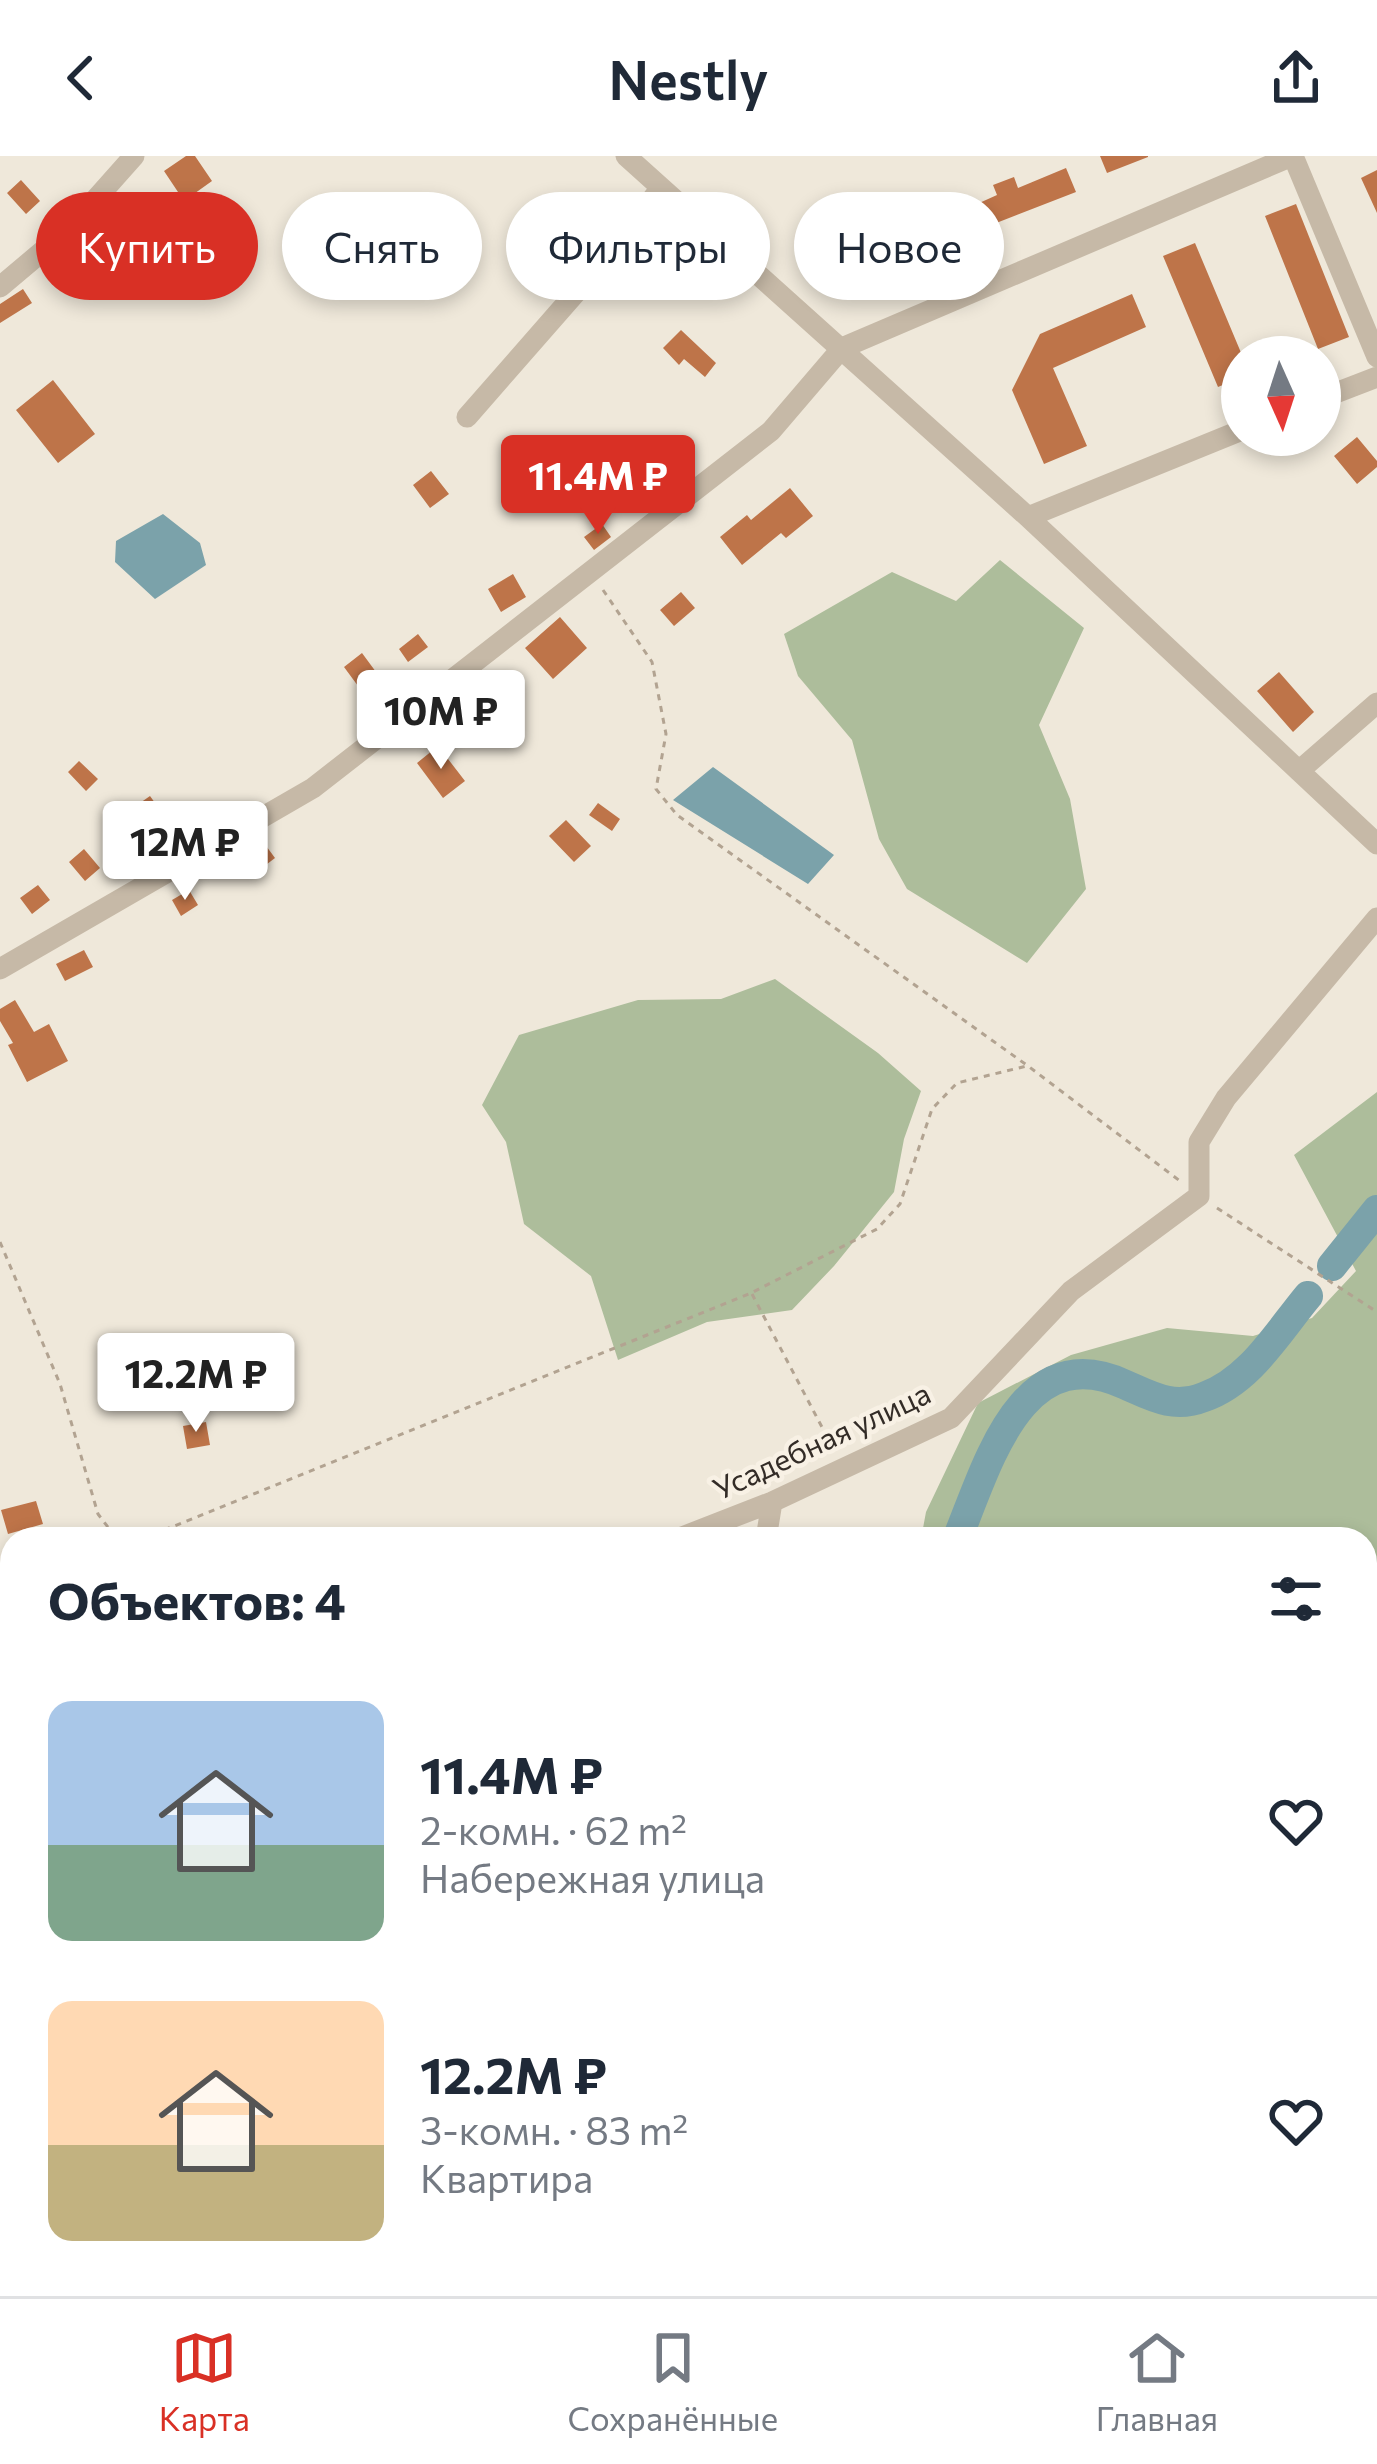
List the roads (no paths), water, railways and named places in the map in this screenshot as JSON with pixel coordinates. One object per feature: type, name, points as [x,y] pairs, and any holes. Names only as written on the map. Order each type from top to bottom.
[{"type":"street","points":[[0,286],[70,228],[134,156]]},
{"type":"street","points":[[626,156],[1028,517],[1377,844]]},
{"type":"street","points":[[0,969],[314,788],[771,431],[842,348],[1293,156],[1377,356]]},
{"type":"street","points":[[467,417],[614,249],[659,189]]},
{"type":"street","points":[[1367,381],[1377,404]]},
{"type":"street","points":[[1028,517],[1221,439]]},
{"type":"street","points":[[1299,771],[1377,703]]},
{"type":"street","name":"Усадебная улица","points":[[707,1527],[772,1502],[951,1418],[1071,1291],[1199,1196],[1198,1142],[1226,1098],[1377,918]]},
{"type":"street","points":[[768,1527],[772,1502]]},
{"type":"water","points":[[163,514],[200,543],[206,565],[155,599],[115,562],[116,541]]},
{"type":"water","points":[[713,767],[834,855],[808,884],[673,800]]},
{"type":"waterway","points":[[1332,1266],[1377,1210]]},
{"type":"waterway","points":[[962,1527],[996,1446],[1034,1393],[1060,1378],[1090,1375],[1164,1400],[1204,1397],[1249,1368],[1308,1296]]}]
